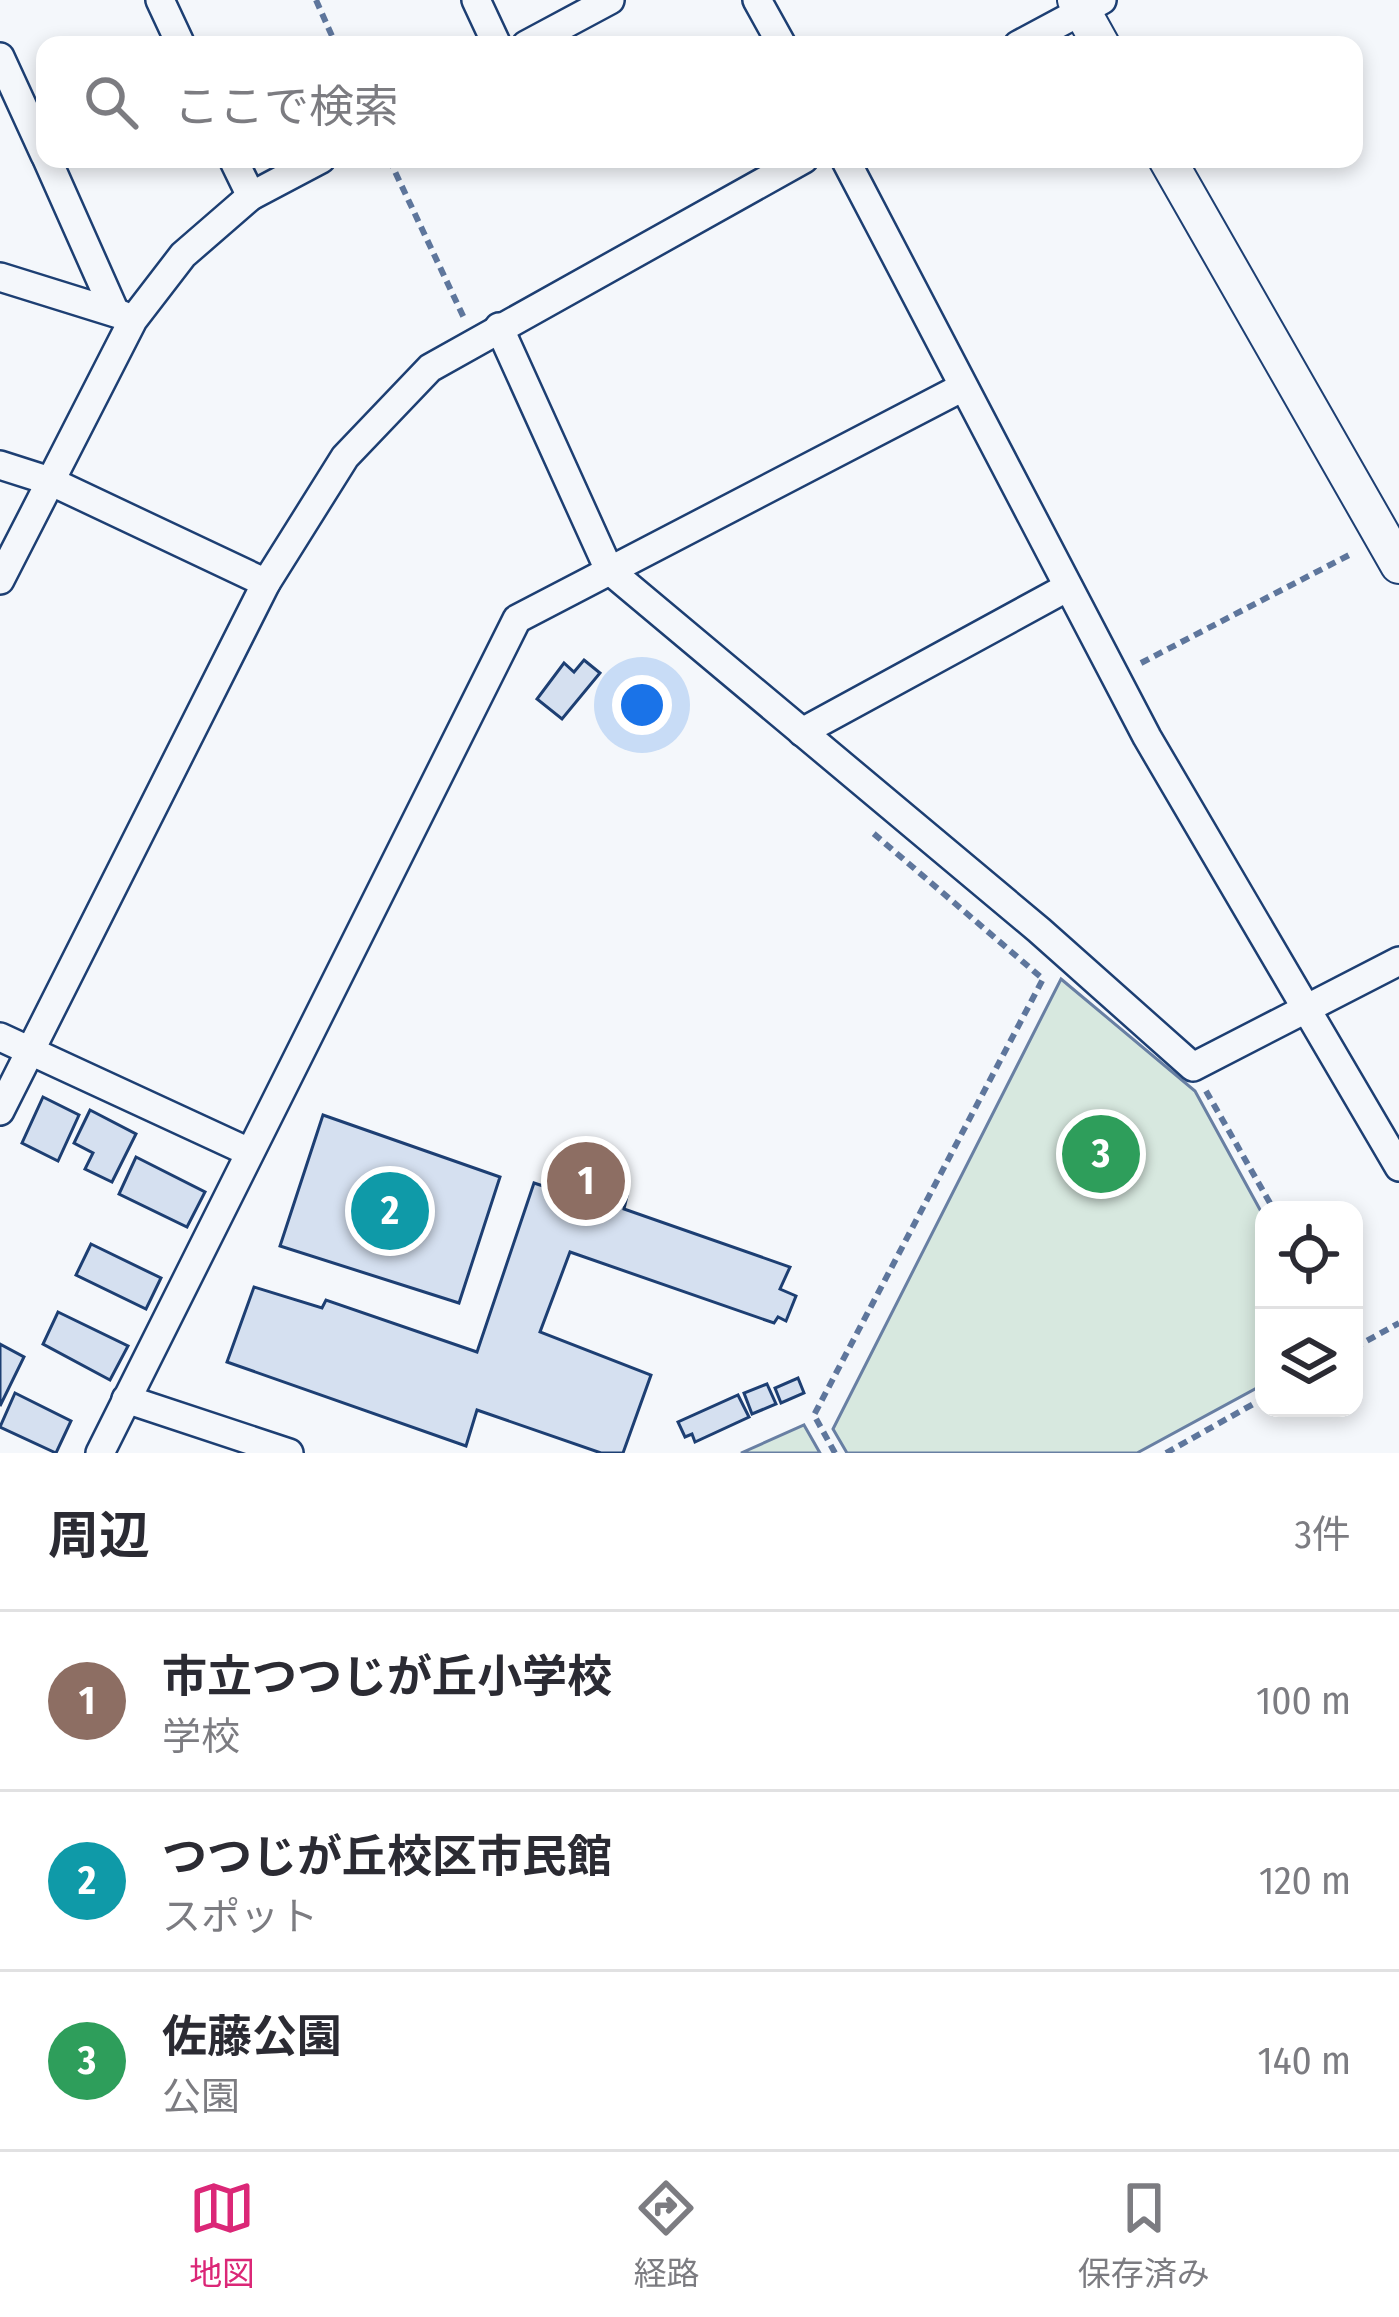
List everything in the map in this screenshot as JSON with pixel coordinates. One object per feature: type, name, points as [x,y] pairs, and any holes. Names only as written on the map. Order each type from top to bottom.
[{"type":"street","points":[[160,0],[177,36]]},
{"type":"street","points":[[476,0],[493,36]]},
{"type":"street","points":[[543,36],[610,0]]},
{"type":"street","points":[[757,0],[777,36]]},
{"type":"street","points":[[1033,36],[1087,4],[1098,36]]},
{"type":"street","points":[[0,57],[36,135]]},
{"type":"street","points":[[51,168],[124,316]]},
{"type":"street","points":[[237,168],[251,196]]},
{"type":"street","points":[[0,580],[124,316],[183,255],[251,196],[304,168]]},
{"type":"street","points":[[0,1111],[266,583],[345,457],[430,368],[788,168]]},
{"type":"street","points":[[850,168],[1148,737],[1399,1167]]},
{"type":"street","points":[[1172,168],[1391,551]]},
{"type":"street","points":[[0,277],[124,316]]},
{"type":"street","points":[[487,334],[609,571],[1039,930],[1193,1067],[1399,961]]},
{"type":"street","points":[[100,1453],[517,619],[963,387]]},
{"type":"street","points":[[0,465],[50,481],[266,583]]},
{"type":"street","points":[[802,732],[1068,586]]},
{"type":"street","points":[[0,1037],[248,1152]]},
{"type":"street","points":[[126,1399],[289,1453]]},
{"type":"path","points":[[316,0],[332,36]]},
{"type":"path","points":[[393,168],[487,334]]},
{"type":"path","points":[[1116,676],[1391,551]]},
{"type":"path","points":[[835,1453],[814,1415],[1042,979],[866,827]]},
{"type":"path","points":[[1193,1067],[1269,1201]]},
{"type":"path","points":[[1363,1343],[1399,1323]]},
{"type":"path","points":[[1166,1453],[1255,1404]]},
{"type":"shaded area","points":[[1061,979],[1195,1091],[1255,1201],[1255,1389],[1137,1453],[847,1453],[833,1429]]},
{"type":"shaded area","points":[[804,1425],[820,1453],[741,1453]]},
{"type":"building","points":[[584,660],[600,673],[562,719],[537,699],[564,663],[574,672]]},
{"type":"building","points":[[43,1097],[79,1115],[58,1161],[22,1143]]},
{"type":"building","points":[[90,1110],[136,1134],[112,1182],[85,1169],[93,1153],[74,1143]]},
{"type":"building","points":[[323,1115],[500,1177],[459,1303],[280,1246]]},
{"type":"building","points":[[136,1157],[205,1192],[187,1227],[119,1194]]},
{"type":"building","points":[[590,1182],[627,1196],[624,1209],[790,1267],[780,1289],[796,1296],[786,1321],[778,1317],[774,1323],[570,1252],[540,1332],[651,1375],[623,1453],[601,1453],[477,1410],[466,1446],[227,1362],[254,1287],[322,1308],[326,1300],[477,1352],[534,1183],[582,1199]]},
{"type":"building","points":[[91,1244],[161,1278],[146,1309],[76,1275]]},
{"type":"building","points":[[58,1312],[128,1346],[110,1380],[43,1344]]},
{"type":"building","points":[[0,1344],[24,1357],[0,1406]]},
{"type":"building","points":[[798,1378],[804,1393],[781,1403],[775,1388]]},
{"type":"building","points":[[767,1384],[776,1404],[752,1414],[744,1393]]},
{"type":"building","points":[[15,1393],[71,1421],[56,1453],[0,1427]]},
{"type":"building","points":[[738,1395],[749,1417],[695,1442],[692,1434],[685,1437],[678,1422]]},
{"type":"place","name":"佐藤公園","points":[[1101,1154]]},
{"type":"place","name":"市立つつじが丘小学校","points":[[586,1181]]},
{"type":"place","name":"つつじが丘校区市民館","points":[[390,1211]]}]
